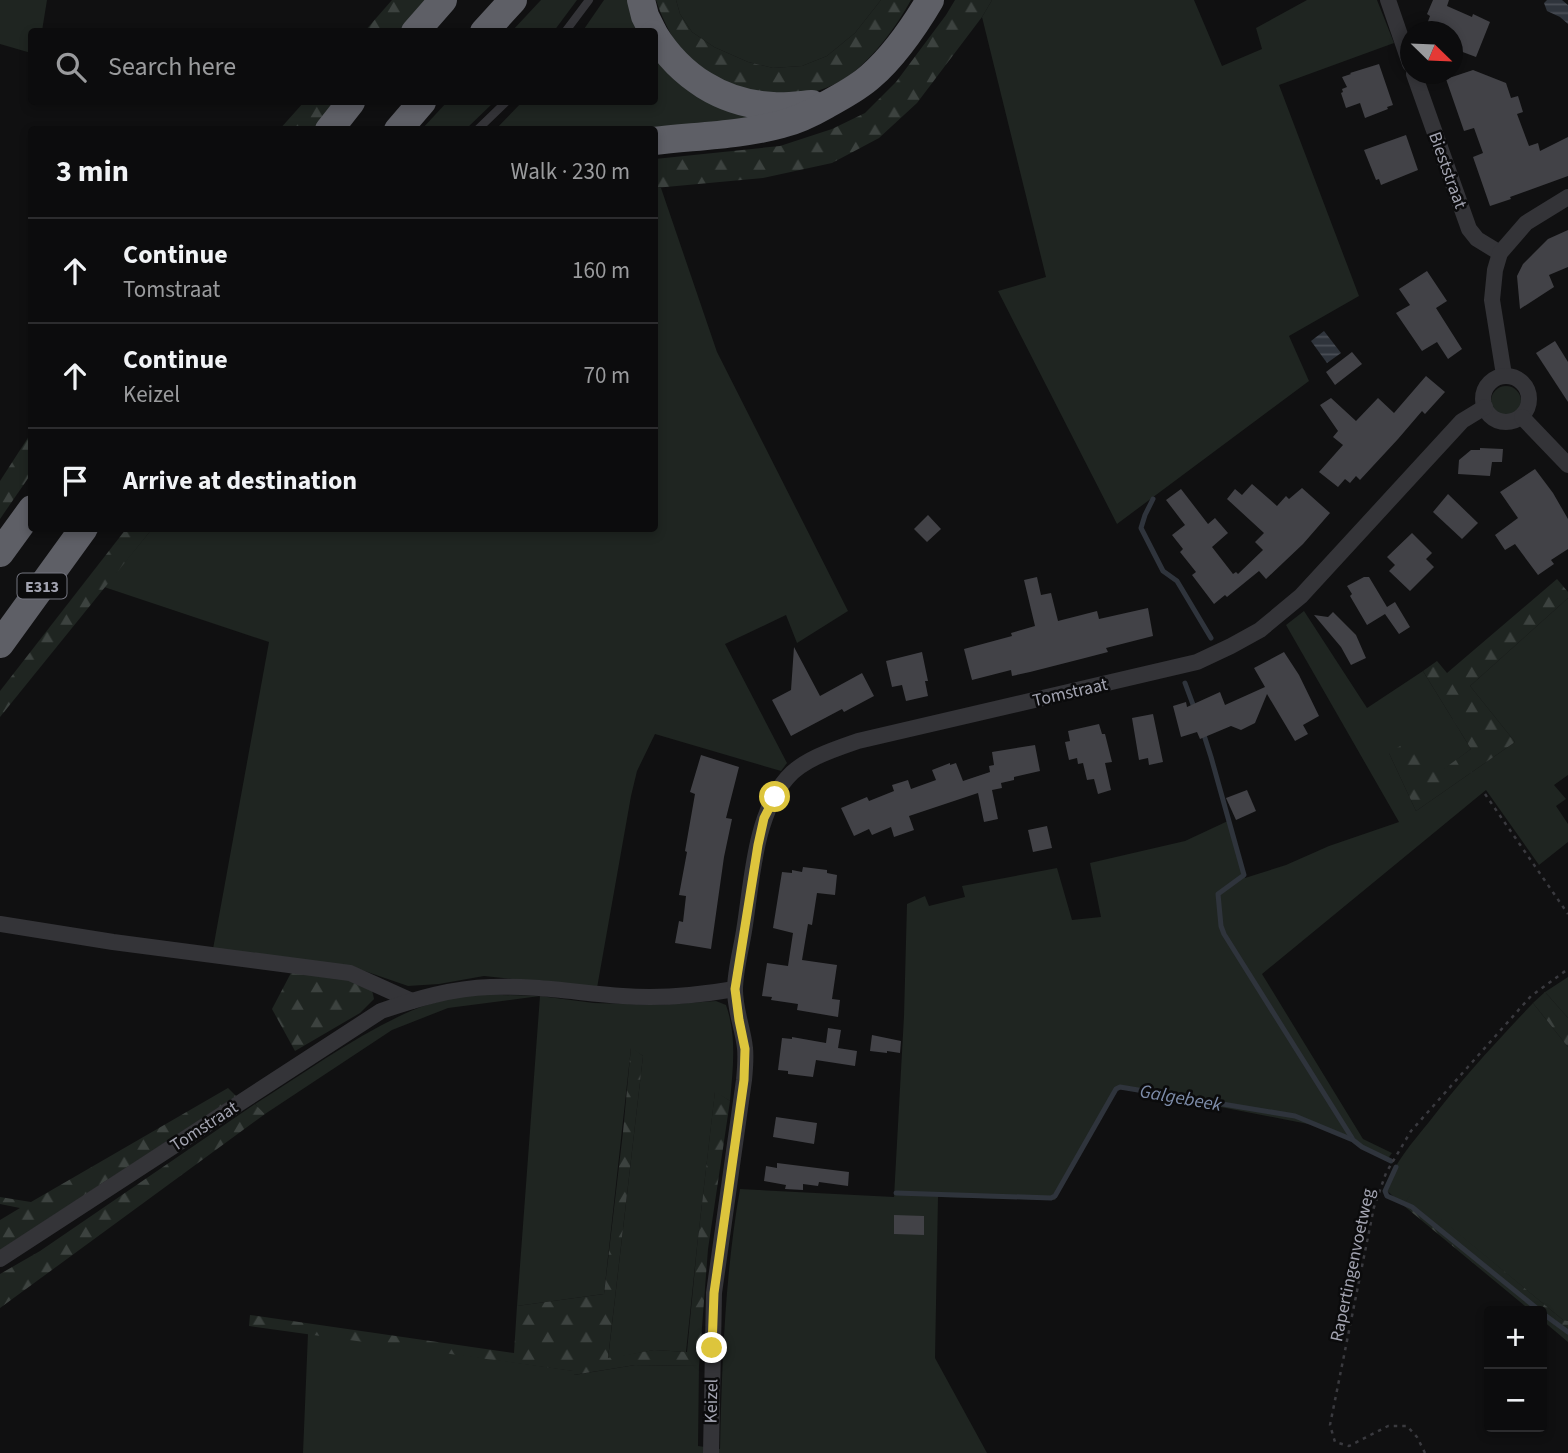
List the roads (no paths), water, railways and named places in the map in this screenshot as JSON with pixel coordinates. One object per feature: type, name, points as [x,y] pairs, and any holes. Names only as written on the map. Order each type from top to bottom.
[{"type":"highway","points":[[418,28],[443,0]]},
{"type":"highway","points":[[488,28],[513,0]]},
{"type":"highway","points":[[641,0],[651,28]]},
{"type":"highway","points":[[658,141],[755,130],[806,116],[871,77],[917,22],[930,0]]},
{"type":"highway","points":[[658,38],[687,74],[701,84],[733,99],[773,106],[832,102]]},
{"type":"highway","points":[[332,126],[349,105]]},
{"type":"highway","points":[[401,126],[419,105]]},
{"type":"highway","points":[[0,553],[28,514]]},
{"type":"highway","name":"E313","points":[[0,644],[81,532]]},
{"type":"street","points":[[1388,0],[1400,35]]},
{"type":"street","name":"Bieststraat","points":[[1418,84],[1469,229],[1477,239],[1500,253]]},
{"type":"street","points":[[1504,375],[1492,300],[1500,253],[1526,223],[1568,197]]},
{"type":"street","points":[[1504,375],[1519,379],[1527,387],[1530,397],[1522,417],[1503,422],[1492,416],[1483,400],[1487,386],[1497,377],[1504,375]]},
{"type":"street","name":"Tomstraat","points":[[731,1183],[744,1080],[745,1049],[735,989],[764,818],[788,777],[804,764],[829,751],[858,741],[1198,662],[1231,646],[1260,630],[1301,596],[1462,421],[1485,407]]},
{"type":"street","points":[[1522,417],[1568,465]]},
{"type":"street","points":[[0,924],[113,942],[350,973],[412,1001]]},
{"type":"street","name":"Tomstraat","points":[[0,1259],[381,1011],[462,989],[490,987],[545,988],[626,996],[669,996],[735,989]]},
{"type":"street","name":"Keizel","points":[[710,1453],[714,1293],[731,1183]]},
{"type":"lane","points":[[568,28],[589,0]]},
{"type":"lane","points":[[481,126],[503,105]]},
{"type":"waterway","points":[[1153,499],[1141,528],[1163,571],[1177,581],[1211,638]]},
{"type":"waterway","points":[[1185,683],[1195,710]]},
{"type":"waterway","points":[[1203,732],[1244,875],[1218,894],[1221,926],[1352,1138]]},
{"type":"waterway","name":"Galgebeek","points":[[896,1193],[1051,1198],[1055,1196],[1116,1089],[1120,1087],[1295,1116],[1353,1140],[1391,1161]]},
{"type":"waterway","name":"Galgebeek","points":[[1396,1167],[1385,1191],[1387,1196],[1412,1207],[1534,1306]]},
{"type":"waterway","name":"Galgebeek","points":[[1547,1317],[1568,1332]]}]
